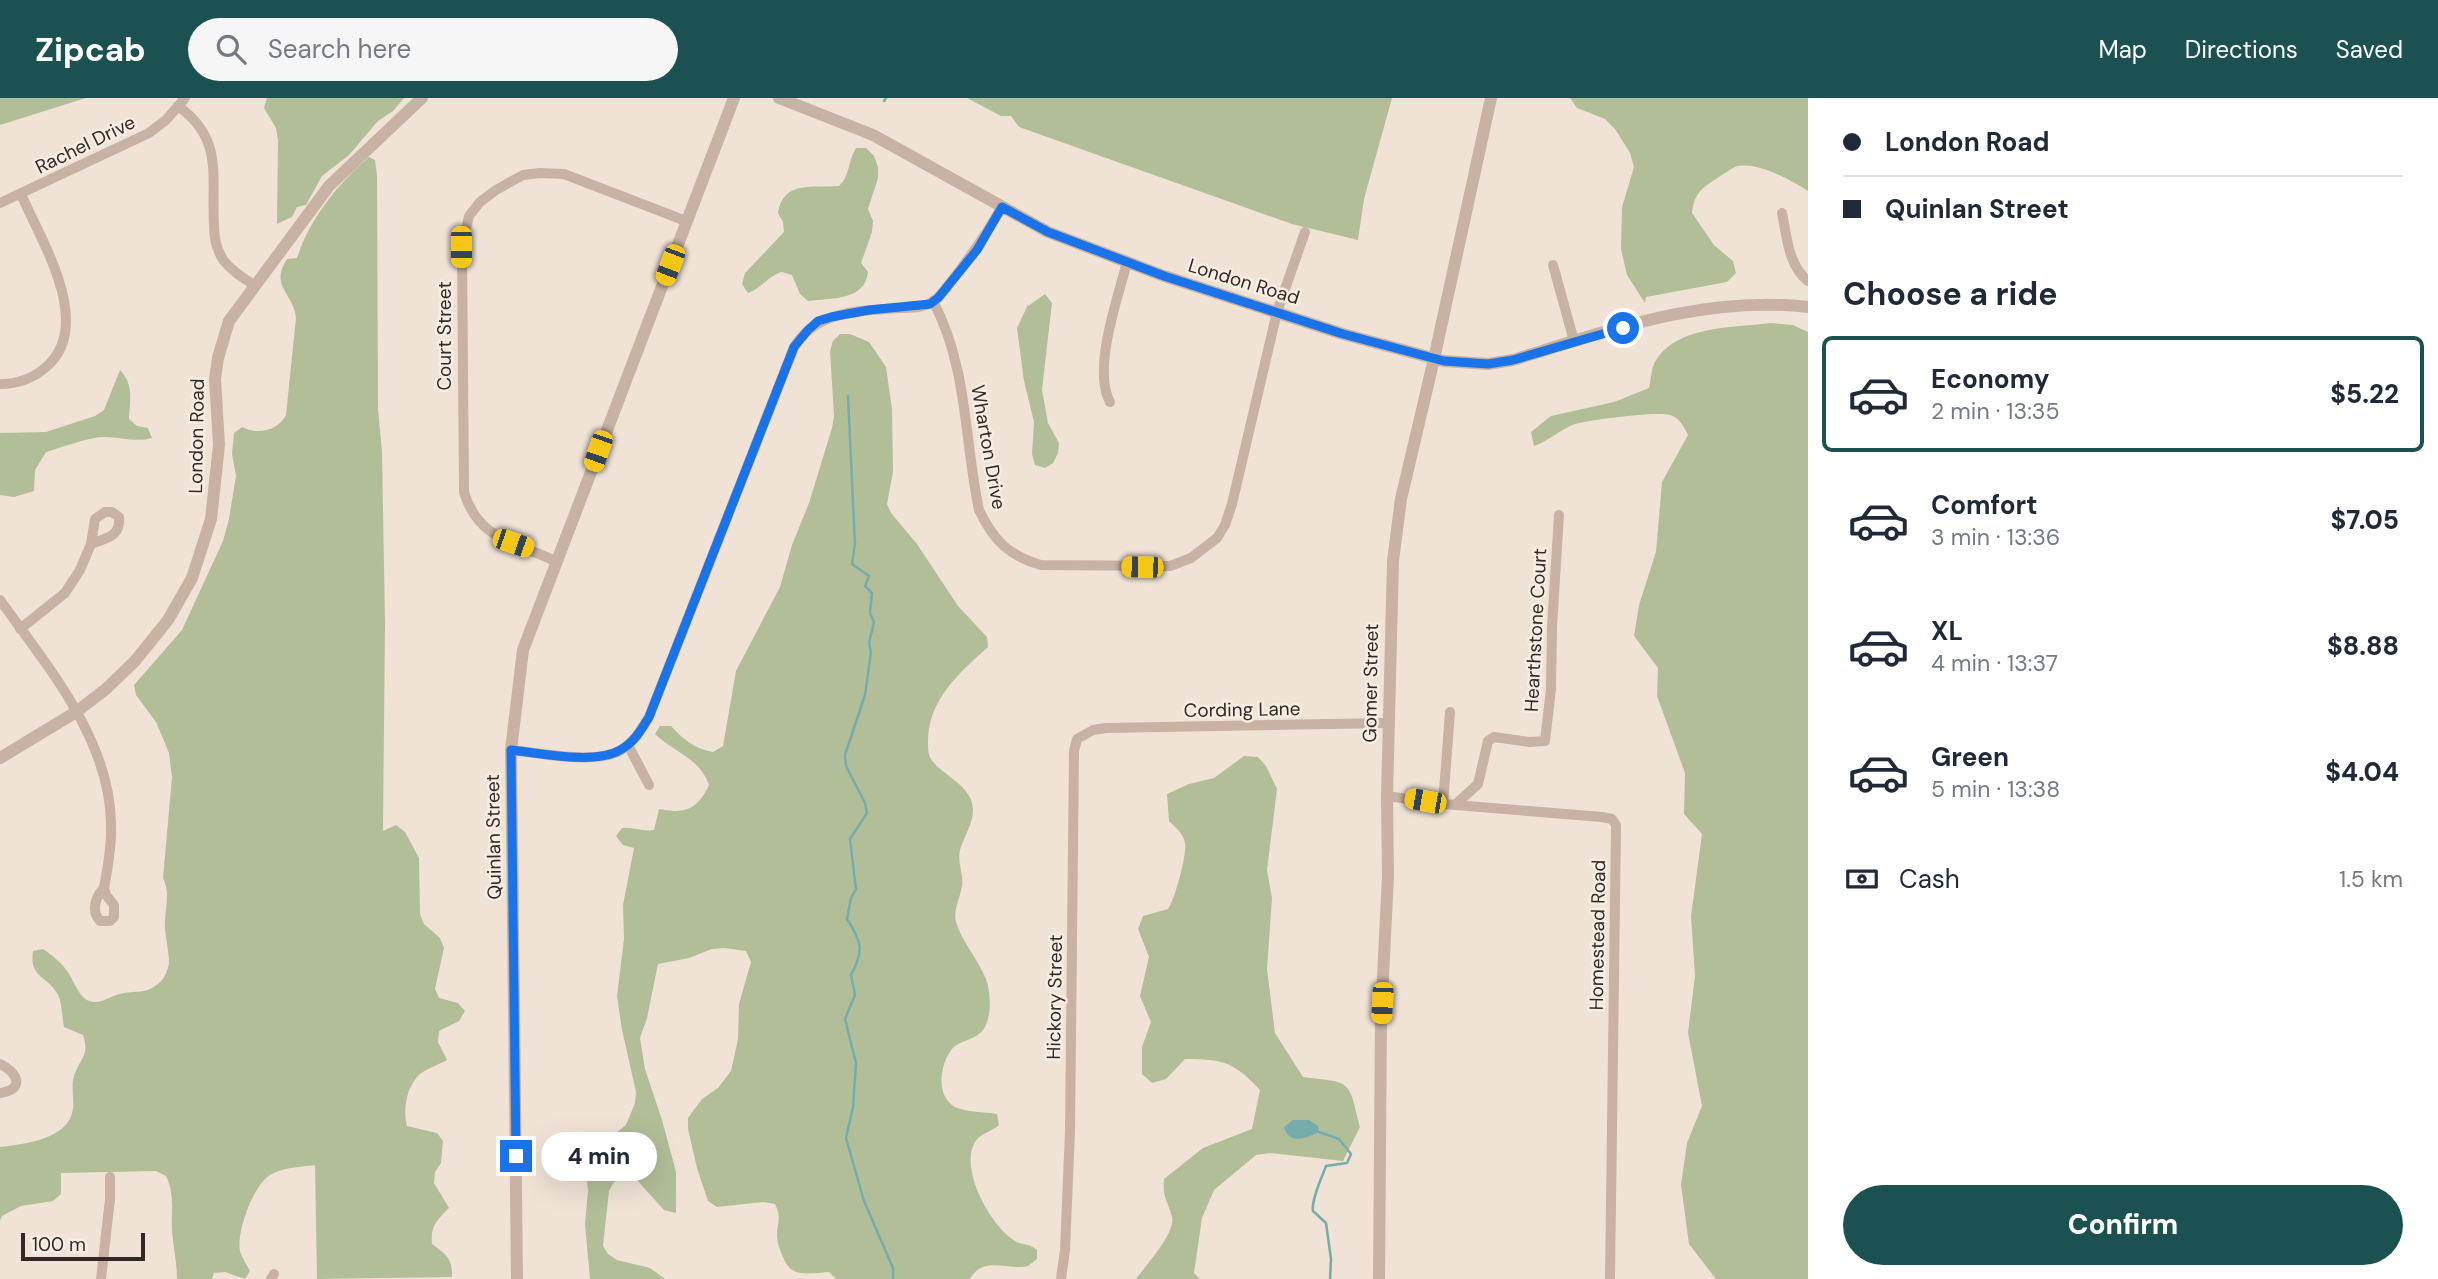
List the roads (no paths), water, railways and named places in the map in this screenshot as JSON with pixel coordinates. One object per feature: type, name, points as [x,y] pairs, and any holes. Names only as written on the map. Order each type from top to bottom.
[{"type":"street","name":"London Road","points":[[0,758],[76,712],[106,689],[148,646],[168,620],[192,578],[211,519],[219,445],[215,379],[229,321],[329,186],[422,98]]},
{"type":"street","name":"Quinlan Street","points":[[517,1279],[511,750],[523,650],[734,98]]},
{"type":"street","name":"London Road","points":[[779,98],[873,135],[1048,232],[1164,276],[1343,334],[1434,359],[1488,364],[1513,360],[1673,314],[1719,305],[1808,307]]},
{"type":"street","name":"Gomer Street","points":[[1379,1279],[1381,1017],[1388,876],[1391,600],[1399,512],[1491,98]]},
{"type":"street","points":[[182,102],[203,129],[212,146],[214,233],[219,252],[236,273],[254,285]]},
{"type":"street","name":"Rachel Drive","points":[[0,203],[149,134],[182,102]]},
{"type":"street","name":"Court Street","points":[[555,561],[487,531],[468,508],[464,492],[461,247],[469,216],[480,202],[523,175],[564,174],[686,221]]},
{"type":"street","points":[[0,384],[13,384],[34,376],[47,366],[62,347],[65,333],[66,302],[21,194]]},
{"type":"street","points":[[511,750],[595,756],[618,752],[638,735],[649,717],[789,358],[800,338],[818,321],[831,317],[869,310],[911,307],[933,301],[977,250],[1002,207]]},
{"type":"street","points":[[1782,213],[1794,264],[1808,281]]},
{"type":"street","name":"Wharton Drive","points":[[933,301],[946,325],[959,372],[979,510],[986,526],[1000,545],[1023,560],[1041,565],[1170,566],[1191,558],[1217,538],[1225,525],[1277,312],[1305,232]]},
{"type":"street","points":[[1110,402],[1103,384],[1104,363],[1127,262]]},
{"type":"street","points":[[1553,265],[1574,341]]},
{"type":"street","name":"Hearthstone Court","points":[[1456,804],[1478,784],[1488,741],[1494,737],[1529,742],[1545,741],[1551,689],[1559,515]]},
{"type":"street","points":[[20,629],[65,593],[80,570],[91,544]]},
{"type":"street","points":[[0,600],[76,712],[100,759],[108,790],[111,823],[110,855],[104,888]]},
{"type":"street","points":[[1443,804],[1450,712]]},
{"type":"street","name":"Cording Lane","points":[[1097,729],[1388,723]]},
{"type":"street","name":"Hickory Street","points":[[1061,1279],[1070,1131],[1074,751],[1079,736],[1097,729]]},
{"type":"street","points":[[628,745],[649,785]]},
{"type":"street","name":"Homestead Road","points":[[1387,796],[1443,804],[1602,817],[1612,819],[1616,825],[1610,1279]]},
{"type":"street","points":[[0,1064],[9,1069],[16,1079],[12,1090],[0,1093]]},
{"type":"street","points":[[101,1279],[110,1177]]},
{"type":"water","points":[[1293,1120],[1309,1120],[1318,1126],[1319,1132],[1294,1139],[1284,1127]]},
{"type":"waterway","points":[[848,396],[855,544],[852,564],[869,576],[865,586],[872,593],[870,613],[874,622],[869,643],[871,652],[865,695],[845,755],[846,766],[865,803],[867,813],[850,839],[856,889],[851,898],[847,919],[860,947],[851,975],[855,995],[845,1019],[856,1063],[853,1107],[846,1138],[864,1201],[893,1268],[893,1279]]},
{"type":"waterway","points":[[1319,1132],[1339,1139],[1351,1154],[1347,1163],[1326,1166],[1314,1201],[1313,1211],[1326,1223],[1331,1259],[1330,1279]]}]
